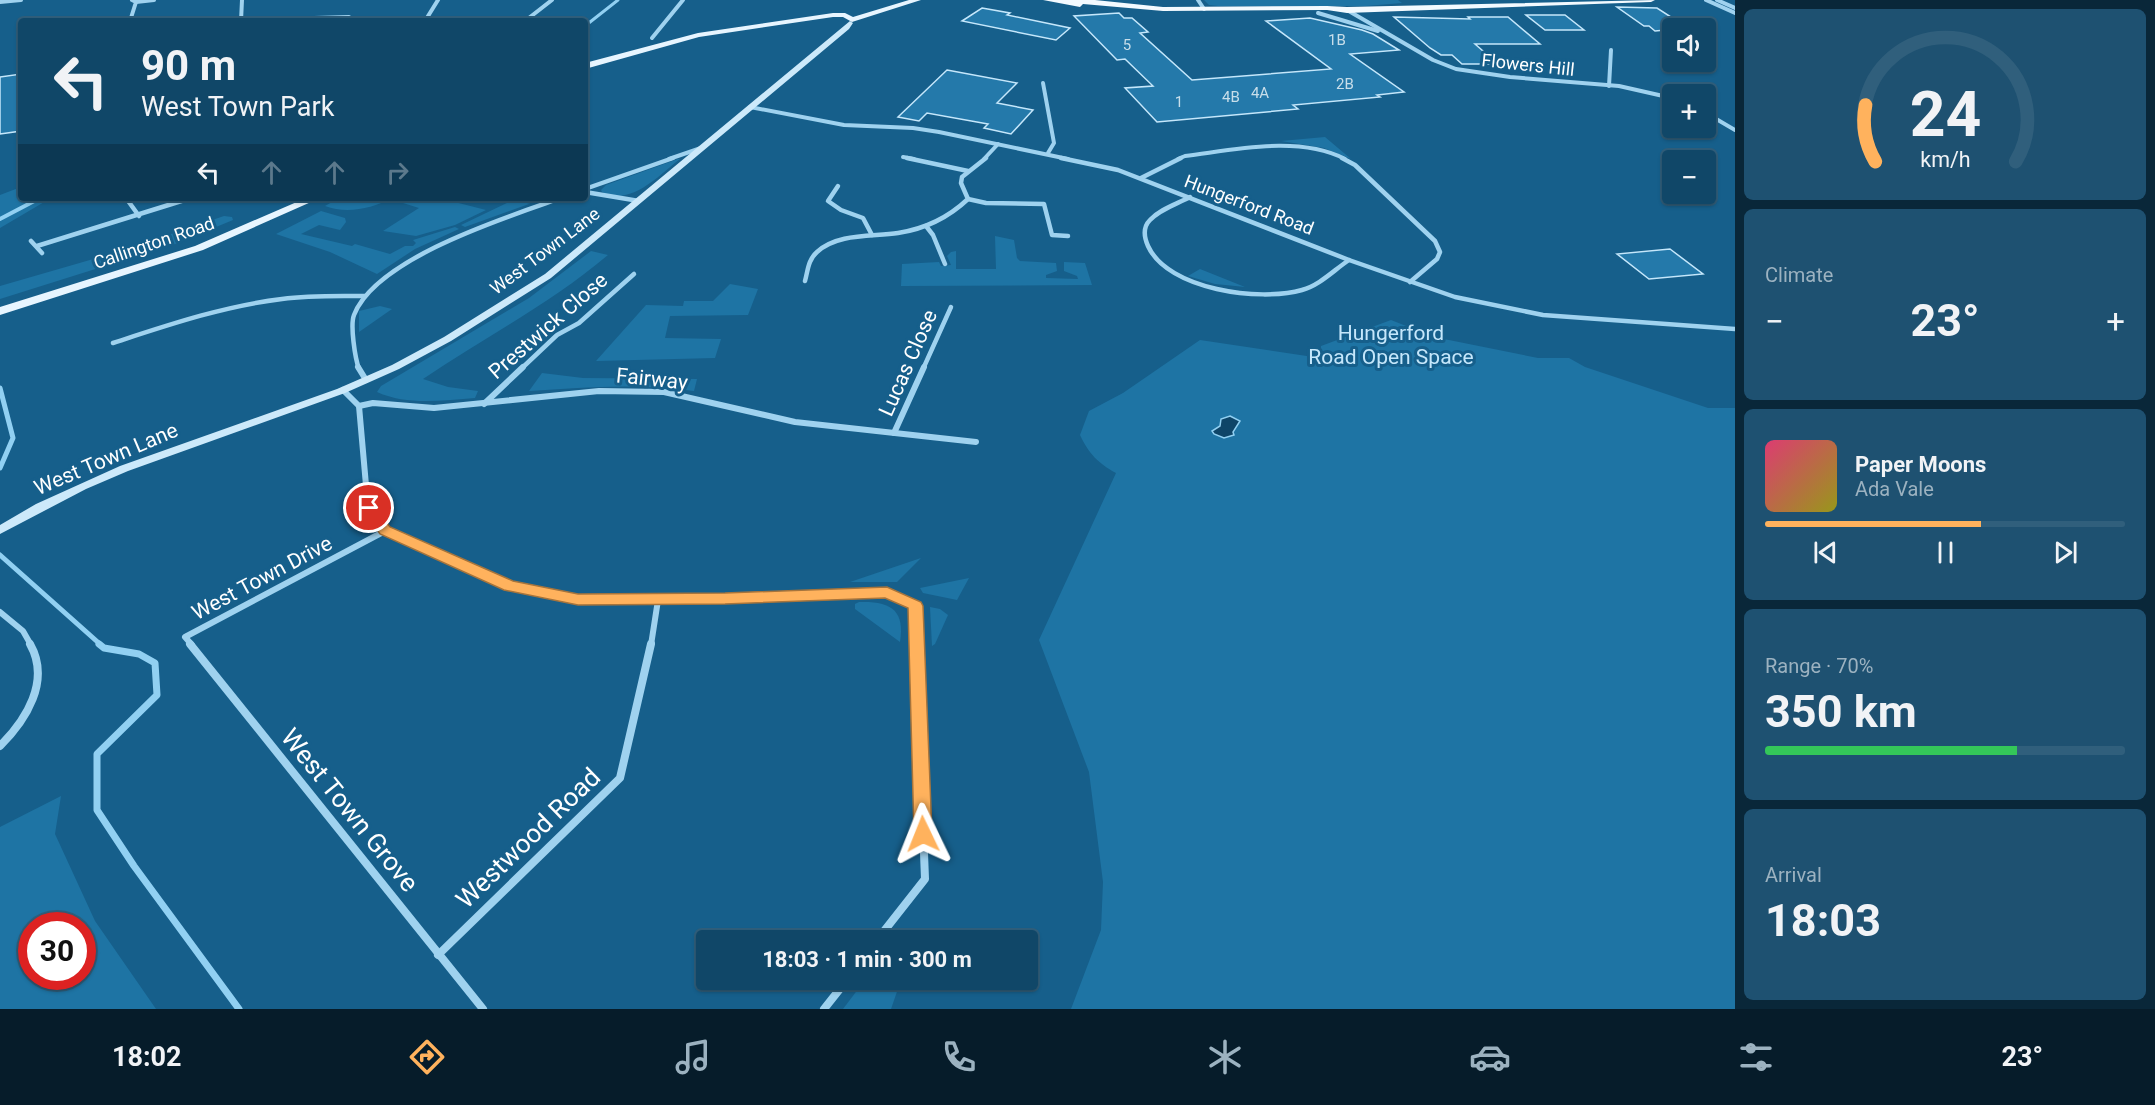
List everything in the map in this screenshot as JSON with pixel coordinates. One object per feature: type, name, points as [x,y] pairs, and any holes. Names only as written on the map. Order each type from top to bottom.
[{"type":"highway","points":[[1047,0],[1172,13],[1318,13],[1347,10]]},
{"type":"highway","points":[[1070,0],[1137,8],[1347,10],[1572,0]]},
{"type":"highway","points":[[1473,5],[1574,5],[1651,0]]},
{"type":"main road","points":[[830,23],[838,15],[864,10],[894,0]]},
{"type":"main road","name":"West Town Lane","points":[[1,529],[46,504],[120,469],[343,390],[450,338],[548,276],[836,36],[851,21],[917,0]]},
{"type":"main road","points":[[838,15],[845,15],[851,21]]},
{"type":"main road","points":[[588,65],[677,41],[768,26],[851,21]]},
{"type":"main road","points":[[830,23],[836,36]]},
{"type":"main road","name":"Callington Road","points":[[0,311],[199,248],[308,201]]},
{"type":"street","points":[[0,2],[21,0]]},
{"type":"street","points":[[131,18],[134,1],[154,0]]},
{"type":"street","points":[[241,18],[242,0]]},
{"type":"street","points":[[427,18],[438,0]]},
{"type":"street","points":[[529,18],[552,0]]},
{"type":"street","points":[[652,38],[683,0]]},
{"type":"street","points":[[1198,0],[1204,9]]},
{"type":"street","points":[[1706,0],[1734,9]]},
{"type":"street","points":[[1717,0],[1734,9]]},
{"type":"street","points":[[1730,0],[1729,3],[1734,9]]},
{"type":"street","name":"Flowers Hill","points":[[1347,10],[1436,62],[1454,68],[1517,80],[1609,86],[1662,95]]},
{"type":"street","name":"Flowers Hill","points":[[1318,13],[1388,34]]},
{"type":"street","points":[[272,18],[349,17]]},
{"type":"street","points":[[1609,86],[1611,50]]},
{"type":"street","points":[[1042,83],[1054,143],[1047,153]]},
{"type":"street","name":"Hungerford Road","points":[[750,107],[844,125],[913,128],[1047,153],[1141,178],[1348,260],[1455,297],[1543,315],[1735,330]]},
{"type":"street","points":[[1716,119],[1735,130]]},
{"type":"street","points":[[968,199],[962,177],[987,157],[998,144]]},
{"type":"street","points":[[1141,178],[1185,156],[1271,145],[1296,146],[1340,157],[1355,165],[1435,241],[1440,252],[1437,259],[1410,282]]},
{"type":"street","name":"West Town Lane","points":[[588,190],[702,148]]},
{"type":"street","points":[[903,157],[968,171]]},
{"type":"street","points":[[838,186],[828,201],[835,208],[857,213],[867,219],[873,235]]},
{"type":"street","points":[[588,192],[639,201]]},
{"type":"street","points":[[1190,197],[1150,221],[1144,232],[1147,249],[1160,264],[1181,277],[1236,291],[1289,292],[1313,286],[1348,260]]},
{"type":"street","points":[[806,281],[809,263],[816,253],[832,243],[849,237],[898,233],[926,226],[968,199],[986,203],[1044,204],[1052,236],[1068,236]]},
{"type":"street","points":[[126,201],[139,216]]},
{"type":"street","points":[[37,246],[182,201]]},
{"type":"street","name":"West Town Lane","points":[[366,380],[357,370],[353,317],[365,296],[411,260],[482,226],[553,201]]},
{"type":"street","points":[[926,226],[933,235],[945,264]]},
{"type":"street","points":[[31,241],[42,253]]},
{"type":"street","name":"Prestwick Close","points":[[484,404],[557,335],[579,323],[634,274]]},
{"type":"street","points":[[113,343],[212,313],[264,302],[316,296],[365,296]]},
{"type":"street","name":"Lucas Close","points":[[894,433],[951,307]]},
{"type":"street","points":[[343,390],[359,406],[369,508],[385,531],[510,586],[578,600],[658,600],[887,593],[915,606],[925,879],[885,930]]},
{"type":"street","name":"Fairway","points":[[359,406],[373,403],[434,408],[599,391],[664,392],[795,422],[976,442]]},
{"type":"street","name":"West Town Drive","points":[[185,637],[385,531]]},
{"type":"street","name":"Westwood Road","points":[[438,955],[620,778],[647,669],[658,600]]},
{"type":"street","points":[[0,612],[24,633],[33,648],[38,681],[36,695],[29,711],[15,733],[0,746]]},
{"type":"street","name":"West Town Grove","points":[[185,637],[483,1009]]},
{"type":"street","points":[[824,1009],[839,990]]},
{"type":"green space","points":[[1204,0],[1398,0],[1402,3],[1366,6],[1218,6],[1209,5]]},
{"type":"green space","points":[[1325,137],[1351,159],[1324,148],[1281,141]]},
{"type":"green space","points":[[680,159],[654,180],[634,192],[613,196],[601,190],[606,185]]},
{"type":"green space","points":[[18,188],[18,201],[46,201],[0,228],[0,195]]},
{"type":"green space","points":[[334,201],[385,201],[350,210],[325,206]]},
{"type":"green space","points":[[405,201],[451,201],[486,210],[455,225],[416,236],[383,231],[419,208],[403,203]]},
{"type":"green space","points":[[511,201],[538,201],[465,227],[461,225]]},
{"type":"green space","points":[[321,211],[345,218],[346,222],[340,230],[319,225],[301,234],[352,246],[355,244],[390,254],[405,246],[413,246],[416,243],[413,240],[455,227],[459,229],[415,249],[377,274],[330,252],[276,234]]},
{"type":"green space","points":[[224,216],[232,217],[233,220],[175,244],[0,299],[0,286],[121,251]]},
{"type":"green space","points":[[995,236],[1014,240],[1017,258],[1020,261],[1056,263],[1057,271],[1046,275],[1046,278],[1078,279],[1077,276],[1064,271],[1064,262],[1085,263],[1092,285],[901,286],[902,264],[939,262],[941,266],[951,265],[947,256],[956,251],[956,269],[996,269]]},
{"type":"green space","points":[[591,251],[608,255],[540,305],[423,379],[448,387],[478,391],[475,398],[413,401],[377,392],[381,386],[529,298]]},
{"type":"green space","points":[[1200,269],[1245,287],[1215,284],[1188,276]]},
{"type":"green space","points":[[730,284],[758,289],[748,315],[670,316],[665,338],[721,339],[715,358],[596,361],[646,305],[683,306],[684,301],[713,301]]},
{"type":"green space","points":[[380,306],[392,309],[359,332],[359,311]]},
{"type":"green space","name":"Hungerford Road Open Space","points":[[1391,320],[1434,337],[1538,358],[1569,358],[1585,367],[1708,408],[1735,408],[1735,1009],[1071,1009],[1101,930],[1103,882],[1089,772],[1039,640],[1116,473],[1095,457],[1080,435],[1089,411],[1123,393],[1200,340],[1320,358],[1321,346]]},
{"type":"green space","points":[[542,373],[583,378],[697,379],[694,391],[632,386],[529,391]]},
{"type":"green space","points":[[921,558],[897,582],[850,582]]},
{"type":"green space","points":[[969,578],[957,600],[923,593],[920,588]]},
{"type":"green space","points":[[859,602],[880,603],[893,610],[900,622],[900,642],[855,609],[855,604]]},
{"type":"green space","points":[[930,607],[940,609],[948,615],[932,646]]},
{"type":"green space","points":[[61,796],[55,834],[91,912],[18,912],[18,990],[96,990],[96,922],[156,1009],[0,1009],[0,827]]},
{"type":"green space","points":[[857,990],[898,990],[891,1009],[843,1009]]},
{"type":"shaded area","points":[[1230,416],[1240,421],[1233,432],[1234,435],[1224,438],[1214,434],[1212,431],[1220,426],[1221,419]]},
{"type":"building","points":[[1617,7],[1657,8],[1672,18],[1662,18],[1662,30],[1655,31],[1649,26],[1644,26]]},
{"type":"building","points":[[982,8],[1070,28],[1056,40],[962,21]]},
{"type":"building","points":[[1119,13],[1124,18],[1132,18],[1148,32],[1140,33],[1192,80],[1331,69],[1266,21],[1310,18],[1362,30],[1399,50],[1350,54],[1404,92],[1377,95],[1380,97],[1293,105],[1298,109],[1157,122],[1125,88],[1153,86],[1125,59],[1117,60],[1074,16]]},
{"type":"building","points":[[1526,15],[1565,15],[1584,30],[1545,30]]},
{"type":"building","points":[[1394,17],[1470,19],[1468,17],[1508,17],[1540,44],[1475,44],[1498,64],[1462,64],[1452,55],[1441,55],[1430,48]]},
{"type":"building","points":[[947,70],[1017,83],[997,103],[1033,110],[1011,134],[984,128],[988,124],[927,113],[919,121],[898,117]]},
{"type":"building","points":[[18,74],[18,131],[0,134],[0,77]]},
{"type":"building","points":[[1670,249],[1703,274],[1649,279],[1617,254]]},
{"type":"waterway","points":[[588,24],[618,0]]},
{"type":"waterway","points":[[0,219],[34,201]]},
{"type":"waterway","points":[[0,388],[13,438],[0,468]]},
{"type":"waterway","points":[[0,555],[101,645]]},
{"type":"waterway","points":[[99,644],[104,648],[139,654],[155,663],[157,695],[97,754],[97,810],[134,866],[239,1009]]},
{"type":"route","points":[[369,508],[385,531],[510,586],[578,600],[725,599],[887,593],[915,606],[923,834]]}]
